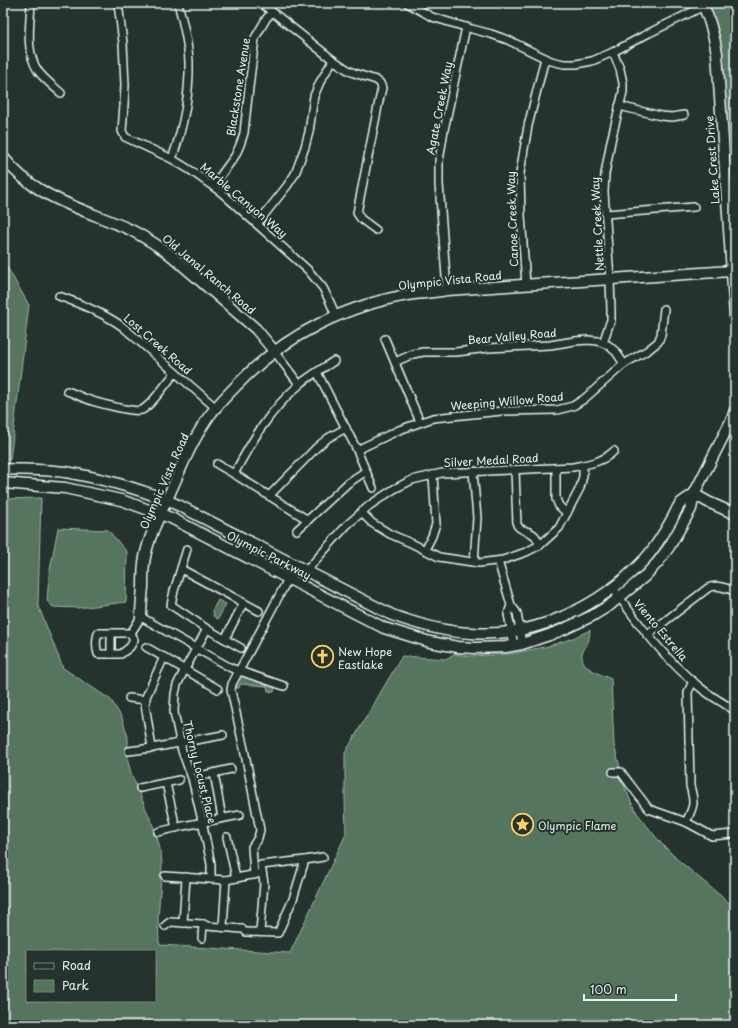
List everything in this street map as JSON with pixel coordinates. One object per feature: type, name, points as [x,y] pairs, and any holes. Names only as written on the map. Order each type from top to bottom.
[{"type":"main road","name":"Lake Crest Drive","points":[[703,5],[712,28],[717,53],[735,317]]},
{"type":"main road","name":"Old Janal Ranch Road","points":[[3,157],[24,178],[42,192],[129,230],[159,246],[256,329],[274,351]]},
{"type":"main road","name":"Olympic Vista Road","points":[[141,617],[145,557],[166,500],[191,448],[208,419],[247,374],[274,351],[313,326],[351,310],[413,294],[447,290],[732,271]]},
{"type":"main road","points":[[518,645],[549,635],[592,616],[619,598],[644,577],[658,562],[691,509],[694,494],[732,419],[735,410]]},
{"type":"main road","name":"Olympic Parkway","points":[[3,469],[70,473],[124,485],[155,495],[180,506],[392,615],[412,622],[435,628],[473,634],[506,633],[515,631]]},
{"type":"main road","name":"Olympic Parkway","points":[[3,483],[65,488],[121,500],[171,518],[384,628],[413,638],[469,648],[506,647],[518,645]]},
{"type":"main road","points":[[694,494],[735,514]]},
{"type":"main road","points":[[515,631],[547,624],[588,605],[604,595],[636,569],[649,555],[681,504],[694,494]]},
{"type":"street","points":[[31,3],[29,40],[33,60],[38,71],[61,93]]},
{"type":"street","name":"Marble Canyon Way","points":[[118,3],[123,43],[125,78],[122,131],[125,137],[172,159],[213,186],[308,270],[320,284],[336,316]]},
{"type":"street","points":[[172,159],[181,133],[186,106],[189,67],[184,25],[178,3]]},
{"type":"street","points":[[261,3],[333,60],[354,73],[376,80],[380,83],[382,88],[357,214],[361,219],[376,230]]},
{"type":"street","points":[[407,3],[432,17],[508,40],[545,58],[564,64],[576,64],[592,61],[613,52],[703,5]]},
{"type":"street","name":"Blackstone Avenue","points":[[213,186],[235,156],[240,145],[246,123],[255,38],[272,12]]},
{"type":"street","name":"Agate Creek Way","points":[[447,290],[438,184],[439,161],[444,130],[466,27]]},
{"type":"street","name":"Nettle Creek Way","points":[[603,343],[611,320],[610,279],[604,192],[605,174],[609,146],[623,92],[620,69],[613,52]]},
{"type":"street","name":"Canoe Creek Way","points":[[526,285],[520,199],[520,173],[528,126],[545,58]]},
{"type":"street","points":[[257,224],[295,174],[306,147],[314,96],[320,82],[333,60]]},
{"type":"street","points":[[619,106],[661,116],[672,117],[684,115]]},
{"type":"street","points":[[606,214],[694,207]]},
{"type":"street","name":"Lost Creek Road","points":[[59,296],[113,320],[123,327],[216,408]]},
{"type":"street","name":"Weeping Willow Road","points":[[357,450],[399,430],[433,418],[502,411],[557,410],[573,406],[584,399],[624,364],[648,350],[658,342],[661,335],[664,309]]},
{"type":"street","points":[[385,339],[420,422]]},
{"type":"street","name":"Bear Valley Road","points":[[395,362],[413,354],[423,352],[456,352],[488,348],[550,346],[583,340],[593,340],[603,343]]},
{"type":"street","points":[[603,343],[608,345],[616,352],[624,364]]},
{"type":"street","name":"Old Janal Ranch Road","points":[[274,351],[299,384]]},
{"type":"street","points":[[234,474],[249,445],[263,424],[280,403],[299,384],[334,361]]},
{"type":"street","points":[[68,390],[85,399],[98,403],[135,411],[141,410],[153,399],[174,372]]},
{"type":"street","points":[[317,372],[357,450],[373,488]]},
{"type":"street","points":[[269,496],[317,446],[346,428]]},
{"type":"street","name":"Silver Medal Road","points":[[306,571],[347,525],[370,505],[394,489],[412,480],[442,473],[573,467],[590,464],[608,457],[614,452]]},
{"type":"street","points":[[217,464],[308,520]]},
{"type":"street","points":[[362,512],[372,523],[390,534],[439,557],[479,563],[504,560],[540,545],[559,528],[580,488],[583,476],[583,465]]},
{"type":"street","points":[[556,468],[556,499],[559,506],[567,513]]},
{"type":"street","points":[[515,470],[517,526],[519,529],[535,536],[540,545]]},
{"type":"street","points":[[297,530],[348,483],[366,472]]},
{"type":"street","points":[[473,472],[477,518],[474,562]]},
{"type":"street","points":[[426,550],[436,524],[433,475]]},
{"type":"street","points":[[187,549],[171,605],[207,629],[241,648]]},
{"type":"street","points":[[498,561],[511,605],[517,613],[515,631],[518,645]]},
{"type":"street","points":[[181,569],[258,611]]},
{"type":"street","points":[[254,875],[252,847],[258,838],[260,830],[231,690],[232,684],[288,578]]},
{"type":"street","points":[[647,635],[708,588],[720,586],[735,591]]},
{"type":"street","name":"Viento Estrella","points":[[613,588],[647,635],[671,662],[702,689],[735,710]]},
{"type":"street","points":[[225,639],[243,604]]},
{"type":"street","points":[[132,633],[98,633],[98,654],[121,654],[130,647],[134,640],[132,633],[141,617],[231,668],[284,686]]},
{"type":"street","name":"Thorny Locust Place","points":[[207,629],[177,685],[174,712],[182,751],[192,778],[199,823],[210,864],[211,879]]},
{"type":"street","points":[[110,633],[110,654]]},
{"type":"street","points":[[146,647],[218,689]]},
{"type":"street","points":[[152,748],[145,704],[146,697],[164,657]]},
{"type":"street","points":[[686,822],[693,808],[693,797],[690,786],[688,692],[693,681]]},
{"type":"street","points":[[129,698],[146,700]]},
{"type":"street","points":[[130,751],[223,735]]},
{"type":"street","points":[[200,776],[231,769]]},
{"type":"street","points":[[613,772],[621,772],[649,809],[686,822],[712,836],[735,834]]},
{"type":"street","points":[[214,773],[222,818]]},
{"type":"street","points":[[140,788],[179,780]]},
{"type":"street","points":[[166,783],[176,828]]},
{"type":"street","points":[[158,832],[240,815]]},
{"type":"street","points":[[228,837],[236,878]]},
{"type":"street","points":[[260,932],[264,883],[260,865],[323,857]]},
{"type":"street","points":[[165,926],[170,922],[203,924],[207,926],[278,933],[305,860]]},
{"type":"street","points":[[166,876],[226,880],[262,873]]},
{"type":"street","points":[[183,923],[186,877]]},
{"type":"street","points":[[223,927],[226,880]]},
{"type":"street","points":[[202,938],[203,924]]},
{"type":"green space","points":[[706,3],[735,4],[735,326],[723,145]]},
{"type":"green space","points":[[3,260],[29,305],[10,460],[3,460]]},
{"type":"green space","points":[[41,498],[38,605],[63,668],[111,700],[122,718],[128,737],[128,762],[131,773],[156,833],[161,853],[162,864],[158,919],[160,945],[290,953],[346,834],[345,753],[402,656],[446,659],[454,654],[469,656],[509,654],[549,646],[573,638],[590,630],[588,643],[582,653],[582,658],[587,667],[591,670],[611,679],[614,745],[620,767],[626,775],[621,778],[632,804],[637,813],[659,841],[677,859],[735,908],[735,1025],[3,1025],[3,499]]},
{"type":"green space","points":[[58,528],[108,530],[127,552],[126,602],[78,608],[53,607],[47,601],[49,575]]},
{"type":"green space","points":[[218,600],[226,604],[218,619],[213,616],[214,613],[212,611]]},
{"type":"green space","points":[[240,676],[275,686],[274,692],[268,691],[267,686],[240,684],[239,688],[236,688],[235,686]]},
{"type":"place","name":"New Hope Eastlake","points":[[323,657]]},
{"type":"place","name":"Olympic Flame","points":[[523,825]]}]
